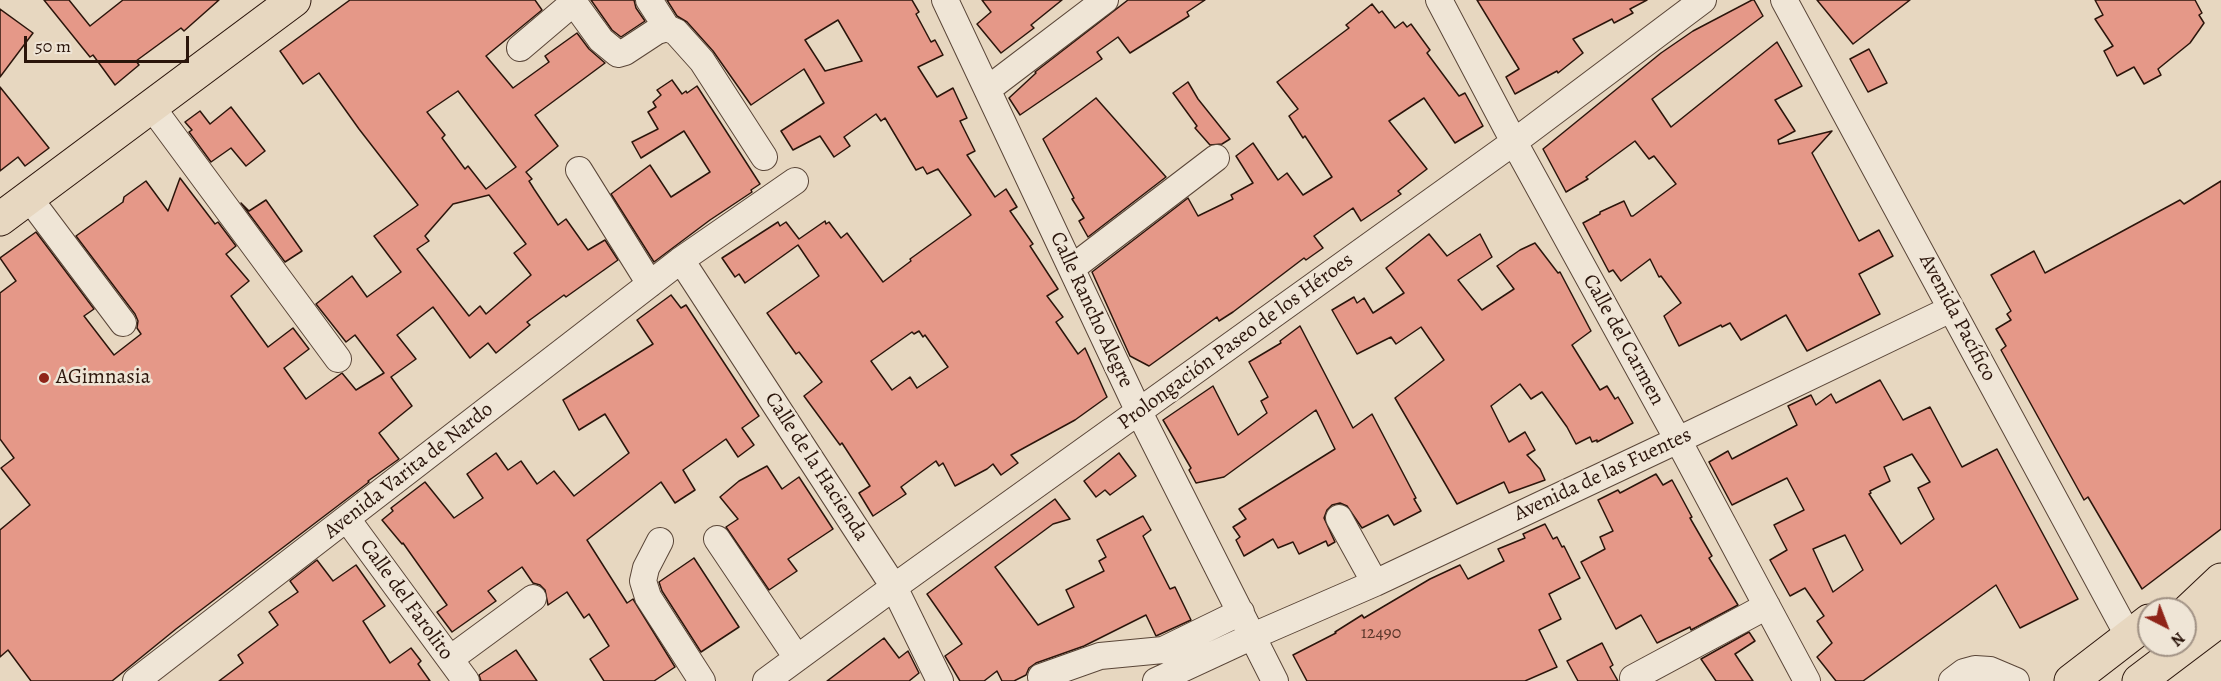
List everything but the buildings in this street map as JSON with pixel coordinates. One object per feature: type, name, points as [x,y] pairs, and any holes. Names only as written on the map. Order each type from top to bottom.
[{"type":"main road","points":[[0,219],[294,0]]},
{"type":"main road","points":[[2181,597],[2221,567]]},
{"type":"main road","points":[[2197,603],[2221,580]]},
{"type":"main road","points":[[2139,681],[2221,619]]},
{"type":"main road","points":[[2071,681],[2137,639]]},
{"type":"main road","points":[[2114,681],[2137,645]]},
{"type":"street","points":[[649,0],[667,28],[676,32],[702,61],[764,157]]},
{"type":"street","name":"Calle Rancho Alegre","points":[[945,0],[1139,412],[1275,681]]},
{"type":"street","points":[[988,88],[1105,0]]},
{"type":"street","name":"Calle del Carmen","points":[[1439,0],[1807,681]]},
{"type":"street","name":"Prolongación Paseo de los Héroes","points":[[766,681],[1514,142],[1702,0]]},
{"type":"street","name":"Avenida Pacífico","points":[[1784,0],[1951,309],[2137,622]]},
{"type":"street","points":[[520,48],[573,1],[601,40],[618,54],[657,31],[667,28]]},
{"type":"street","points":[[151,106],[338,359]]},
{"type":"street","points":[[1072,268],[1216,159]]},
{"type":"street","points":[[579,170],[650,284]]},
{"type":"street","name":"Avenida Varita de Nardo","points":[[136,681],[168,672],[347,519],[681,260],[795,181]]},
{"type":"street","points":[[29,198],[123,323]]},
{"type":"street","name":"Calle de la Hacienda","points":[[681,260],[894,587],[940,681]]},
{"type":"street","name":"Avenida de las Fuentes","points":[[1156,681],[1375,583],[1951,309]]},
{"type":"street","points":[[1338,518],[1375,583]]},
{"type":"street","name":"Calle del Farolito","points":[[347,519],[466,681]]},
{"type":"street","points":[[717,539],[797,658]]},
{"type":"street","points":[[660,541],[646,568],[643,581],[648,597],[702,681]]},
{"type":"street","points":[[450,659],[533,598]]},
{"type":"street","points":[[1633,678],[1767,606]]},
{"type":"street","points":[[1041,677],[1101,656],[1163,650],[1241,612]]},
{"type":"street","points":[[1952,681],[1964,672],[1975,669],[1990,670],[2016,681]]},
{"type":"place","name":"AGimnasia","points":[[44,378]]}]
